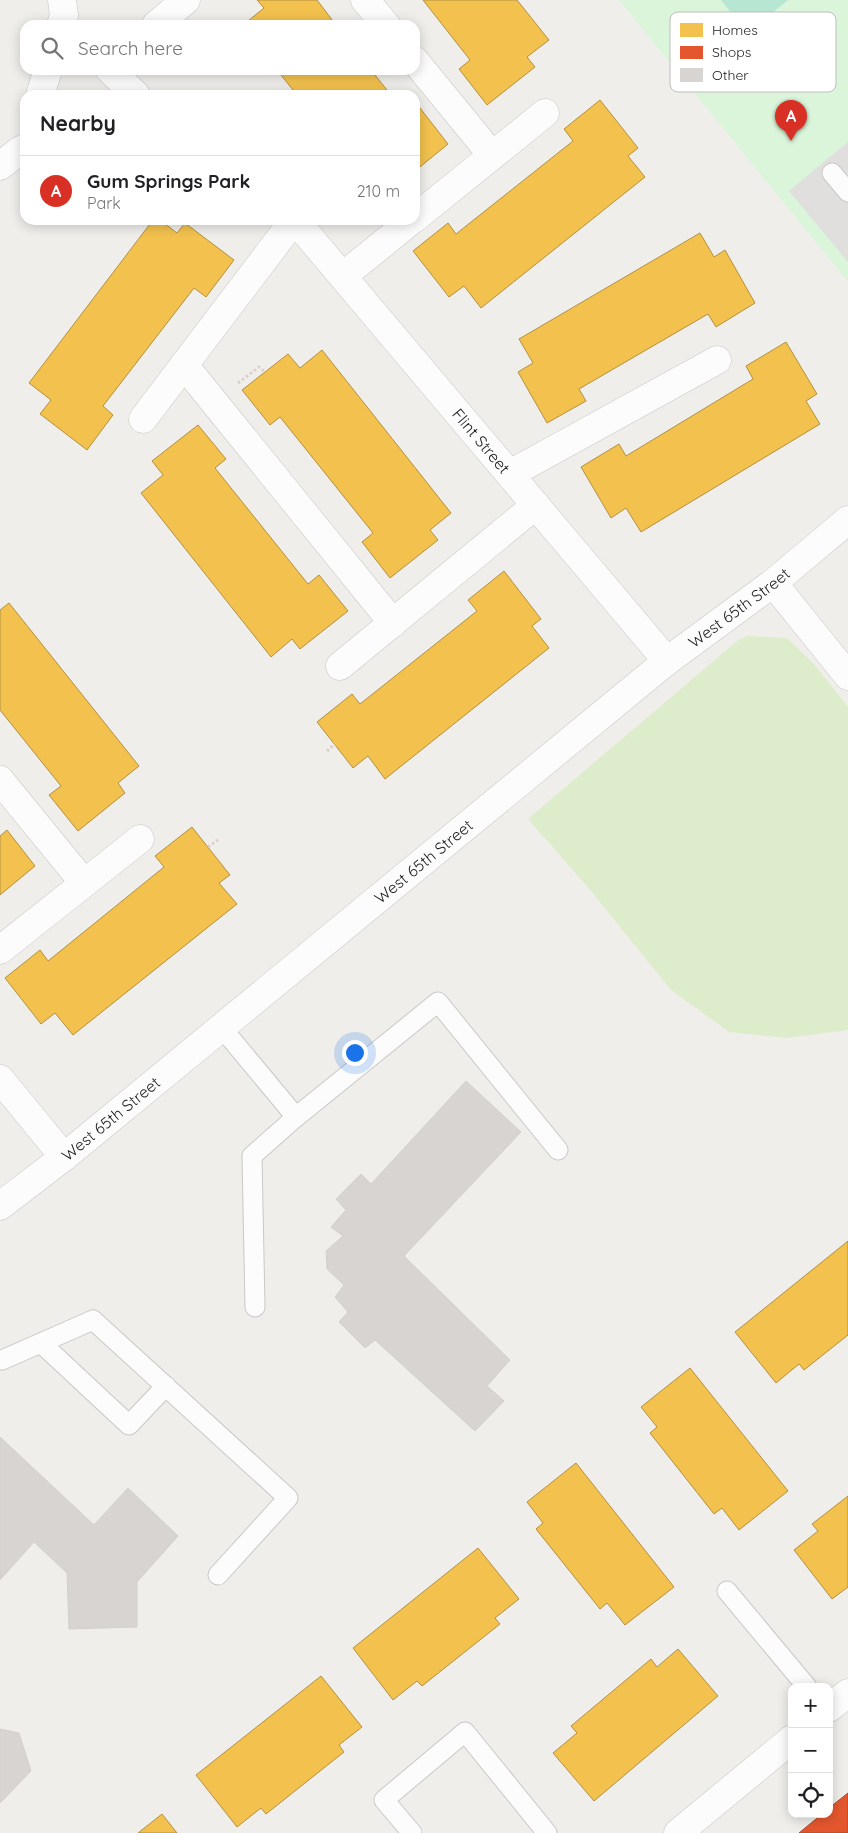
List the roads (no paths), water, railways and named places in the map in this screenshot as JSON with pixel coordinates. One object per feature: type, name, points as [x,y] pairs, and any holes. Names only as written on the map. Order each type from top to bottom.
[{"type":"street","points":[[162,20],[186,0]]},
{"type":"street","points":[[365,0],[382,20]]},
{"type":"street","points":[[420,67],[492,155]]},
{"type":"street","points":[[42,90],[46,75]]},
{"type":"street","points":[[115,75],[131,90]]},
{"type":"street","points":[[420,214],[545,113]]},
{"type":"street","points":[[143,419],[290,225]]},
{"type":"street","name":"Flint Street","points":[[298,225],[667,660]]},
{"type":"street","points":[[343,276],[407,225]]},
{"type":"street","points":[[510,474],[717,360]]},
{"type":"street","points":[[184,365],[393,623]]},
{"type":"street","points":[[340,666],[536,505]]},
{"type":"street","name":"West 65th Street","points":[[0,1206],[64,1157],[222,1028],[667,660],[773,584],[848,520]]},
{"type":"street","points":[[773,584],[848,676]]},
{"type":"street","points":[[0,780],[84,883]]},
{"type":"street","points":[[0,950],[140,839]]},
{"type":"street","points":[[0,1079],[64,1157]]},
{"type":"street","points":[[833,1705],[848,1693]]},
{"type":"street","points":[[678,1833],[788,1742]]},
{"type":"lane","points":[[832,173],[848,192]]},
{"type":"lane","points":[[255,1307],[252,1156],[296,1117],[438,1002],[558,1150]]},
{"type":"lane","points":[[222,1028],[296,1117]]},
{"type":"lane","points":[[1,1359],[42,1344],[93,1320],[288,1498],[218,1575]]},
{"type":"lane","points":[[42,1344],[130,1425],[166,1386]]},
{"type":"lane","points":[[727,1591],[804,1683]]},
{"type":"lane","points":[[412,1833],[384,1800],[465,1732],[547,1833]]},
{"type":"place","name":"Gum Springs Park","points":[[791,141]]}]
